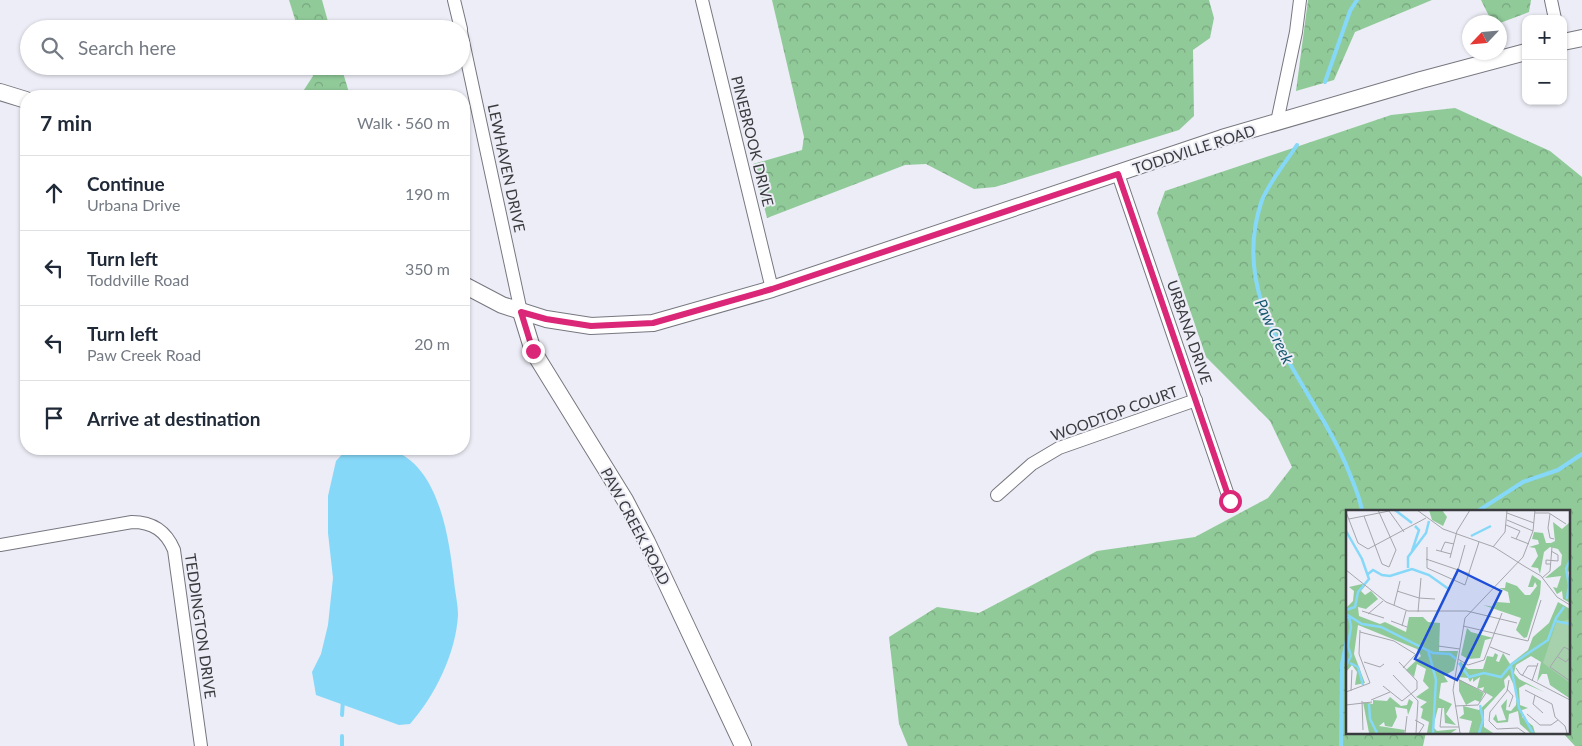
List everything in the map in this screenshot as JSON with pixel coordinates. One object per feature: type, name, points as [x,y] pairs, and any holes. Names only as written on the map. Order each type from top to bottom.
[{"type":"street","name":"LEWHAVEN DRIVE","points":[[454,0],[459,20]]},
{"type":"street","name":"PINEBROOK DRIVE","points":[[702,0],[772,289]]},
{"type":"street","points":[[1277,122],[1296,32],[1300,0]]},
{"type":"street","points":[[1551,0],[1554,15]]},
{"type":"street","points":[[1567,41],[1582,38]]},
{"type":"street","name":"TODDVILLE ROAD","points":[[470,288],[521,312],[576,325],[606,327],[638,325],[695,313],[1277,122],[1522,53]]},
{"type":"street","name":"LEWHAVEN DRIVE","points":[[470,72],[521,312]]},
{"type":"street","points":[[0,92],[20,98]]},
{"type":"street","name":"URBANA DRIVE","points":[[1118,174],[1230,501]]},
{"type":"street","name":"PAW CREEK ROAD","points":[[521,312],[533,351],[625,500],[647,542],[743,746]]},
{"type":"street","name":"WOODTOP COURT","points":[[997,495],[1032,464],[1059,448],[1196,400]]},
{"type":"street","name":"TEDDINGTON DRIVE","points":[[0,545],[132,522],[151,524],[162,531],[174,550],[201,746]]},
{"type":"green space","points":[[289,0],[322,0],[328,20],[295,20]]},
{"type":"green space","points":[[772,0],[1209,0],[1214,18],[1210,38],[1193,50],[1194,116],[1179,130],[995,187],[974,189],[926,164],[905,165],[767,218],[753,164],[802,150],[804,137]]},
{"type":"green space","points":[[1308,0],[1432,0],[1355,32],[1334,80],[1296,91]]},
{"type":"green space","points":[[1481,0],[1531,0],[1529,12],[1507,20],[1507,15],[1488,15]]},
{"type":"green space","points":[[344,75],[348,90],[304,90],[313,76]]},
{"type":"green space","points":[[1455,108],[1550,151],[1582,177],[1582,746],[1575,746],[1564,734],[1570,734],[1570,510],[1346,510],[1346,734],[1426,734],[1423,746],[908,746],[899,724],[889,637],[937,607],[979,613],[1097,551],[1195,537],[1268,498],[1292,467],[1270,421],[1206,357],[1157,213],[1165,191],[1391,115]]},
{"type":"water","points":[[342,455],[401,455],[405,457],[419,469],[430,485],[444,524],[449,544],[458,607],[456,629],[449,659],[443,673],[428,700],[410,724],[399,725],[316,695],[312,672],[321,654],[328,625],[333,578],[328,533],[328,496],[336,461]]},
{"type":"waterway","name":"Paw Creek","points":[[1325,82],[1350,11],[1357,0]]},
{"type":"waterway","name":"Paw Creek","points":[[1297,145],[1272,181],[1261,203],[1254,241],[1255,277],[1264,311],[1296,375],[1333,439],[1355,486],[1362,510]]},
{"type":"waterway","points":[[1480,510],[1523,482],[1558,470],[1582,454]]},
{"type":"waterway","name":"Paw Creek","points":[[1341,746],[1342,664],[1346,645]]},
{"type":"waterway","points":[[342,715],[343,700]]},
{"type":"waterway","points":[[342,736],[342,746]]},
{"type":"route","points":[[533,351],[521,312],[576,325],[606,327],[653,323],[695,313],[772,289],[1118,174],[1230,501]]}]
